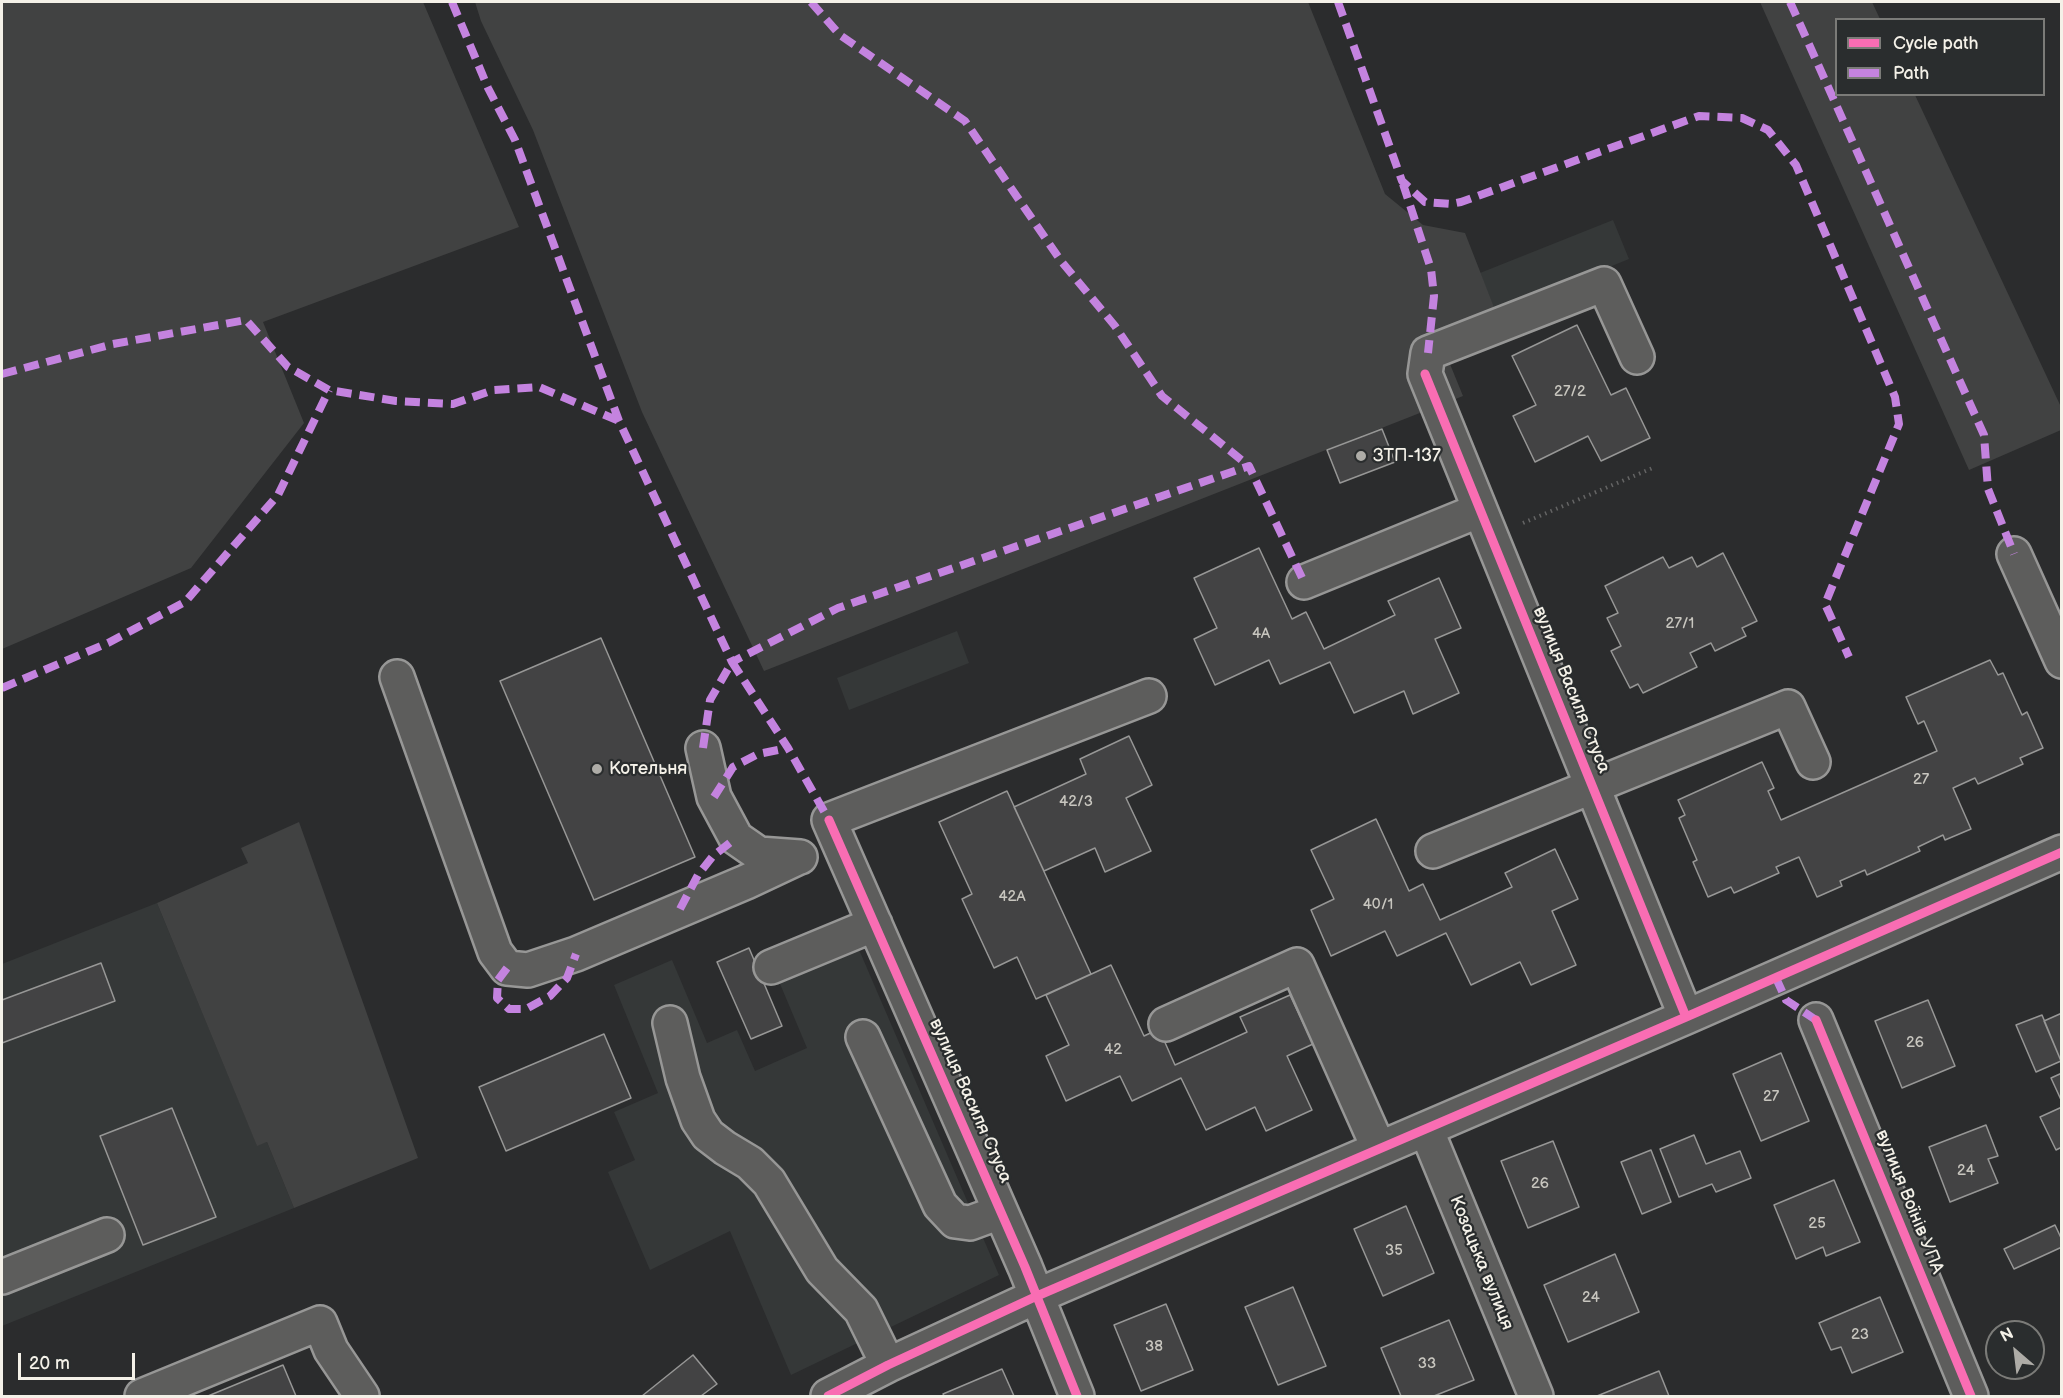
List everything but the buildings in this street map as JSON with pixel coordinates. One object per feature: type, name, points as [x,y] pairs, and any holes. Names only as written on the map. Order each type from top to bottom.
[{"type":"street","name":"вулиця Василя Стуса","points":[[1636,357],[1604,284],[1428,353],[1425,374],[1686,1017]]},
{"type":"street","points":[[1304,582],[1480,510]]},
{"type":"street","points":[[2014,554],[2061,661]]},
{"type":"street","points":[[397,677],[495,952],[507,968],[528,970],[576,954],[746,882],[796,858],[835,834],[1149,696]]},
{"type":"street","points":[[1433,851],[1788,707],[1813,762]]},
{"type":"street","points":[[703,748],[714,797],[735,838],[759,854],[796,858]]},
{"type":"street","name":"вулиця Василя Стуса","points":[[835,834],[1037,1296],[1077,1396]]},
{"type":"street","points":[[828,1396],[888,1365],[1037,1296],[1686,1017],[2061,852]]},
{"type":"street","points":[[771,967],[874,924]]},
{"type":"street","points":[[1166,1024],[1297,965],[1379,1149]]},
{"type":"street","name":"вулиця Воїнів УПА","points":[[1816,1020],[1971,1396]]},
{"type":"street","points":[[670,1023],[683,1078],[698,1120],[708,1135],[750,1163],[769,1182],[822,1270],[861,1310],[888,1365]]},
{"type":"street","points":[[863,1037],[940,1205],[955,1221],[970,1223],[1000,1212]]},
{"type":"street","name":"Козацька вулиця","points":[[1426,1129],[1536,1396]]},
{"type":"street","points":[[2,1276],[107,1235]]},
{"type":"street","points":[[141,1396],[320,1323],[331,1350],[362,1396]]},
{"type":"path","points":[[1523,524],[1655,467]]},
{"type":"shaded area","points":[[2,2],[423,2],[519,227],[263,322],[304,423],[191,568],[2,649]]},
{"type":"shaded area","points":[[475,2],[1308,2],[1385,194],[1423,225],[1465,233],[1499,320],[1441,342],[1463,396],[764,671],[642,412],[533,130],[481,21]]},
{"type":"shaded area","points":[[1760,2],[1872,2],[1880,18],[1835,18],[1835,96],[1915,96],[2061,407],[2061,430],[1969,470]]},
{"type":"shaded area","points":[[1613,220],[1629,259],[1496,313],[1480,273]]},
{"type":"shaded area","points":[[957,631],[969,663],[849,710],[837,678]]},
{"type":"shaded area","points":[[299,822],[418,1158],[294,1208],[267,1142],[257,1146],[157,903],[248,863],[241,848]]},
{"type":"shaded area","points":[[157,903],[257,1145],[267,1142],[294,1208],[2,1326],[2,964]]},
{"type":"shaded area","points":[[857,945],[999,1275],[791,1375],[730,1231],[650,1270],[608,1172],[635,1160],[614,1112],[658,1093],[614,985],[672,960],[707,1043],[737,1030],[755,1071],[807,1048],[778,979]]},
{"type":"marked path","points":[[452,2],[488,88],[515,140],[619,421],[732,662],[838,608],[1249,466],[1304,582]]},
{"type":"marked path","points":[[811,2],[840,35],[965,121],[1061,261],[1115,326],[1162,396],[1249,466]]},
{"type":"marked path","points":[[1338,2],[1402,181],[1425,202],[1451,204],[1461,202],[1699,116],[1742,118],[1768,130],[1796,165],[1895,397],[1899,424],[1825,604],[1849,657]]},
{"type":"marked path","points":[[1790,2],[1984,435],[1988,489],[2014,554]]},
{"type":"marked path","points":[[1403,184],[1431,269],[1434,296],[1428,353]]},
{"type":"marked path","points":[[2,374],[113,344],[246,320],[288,367],[329,390],[396,401],[453,404],[493,390],[539,387],[619,421]]},
{"type":"marked path","points":[[2,688],[108,643],[185,602],[278,495],[329,390]]},
{"type":"marked path","points":[[703,748],[710,700],[732,662],[788,748],[829,820]]},
{"type":"marked path","points":[[714,797],[733,767],[758,754],[788,748]]},
{"type":"marked path","points":[[680,909],[698,875],[713,856],[736,838]]},
{"type":"marked path","points":[[507,968],[498,980],[497,998],[509,1009],[526,1009],[550,996],[567,978],[576,954]]},
{"type":"marked path","points":[[1776,978],[1786,1000],[1816,1020]]},
{"type":"cycle path","points":[[1425,374],[1686,1017]]},
{"type":"cycle path","points":[[829,820],[1025,1267],[1077,1396]]},
{"type":"cycle path","points":[[828,1396],[888,1365],[1037,1296],[1686,1017],[2062,852]]},
{"type":"cycle path","points":[[1816,1020],[1971,1396]]},
{"type":"place","name":"ЗТП-137","points":[[1361,456]]},
{"type":"place","name":"Котельня","points":[[597,769]]}]
